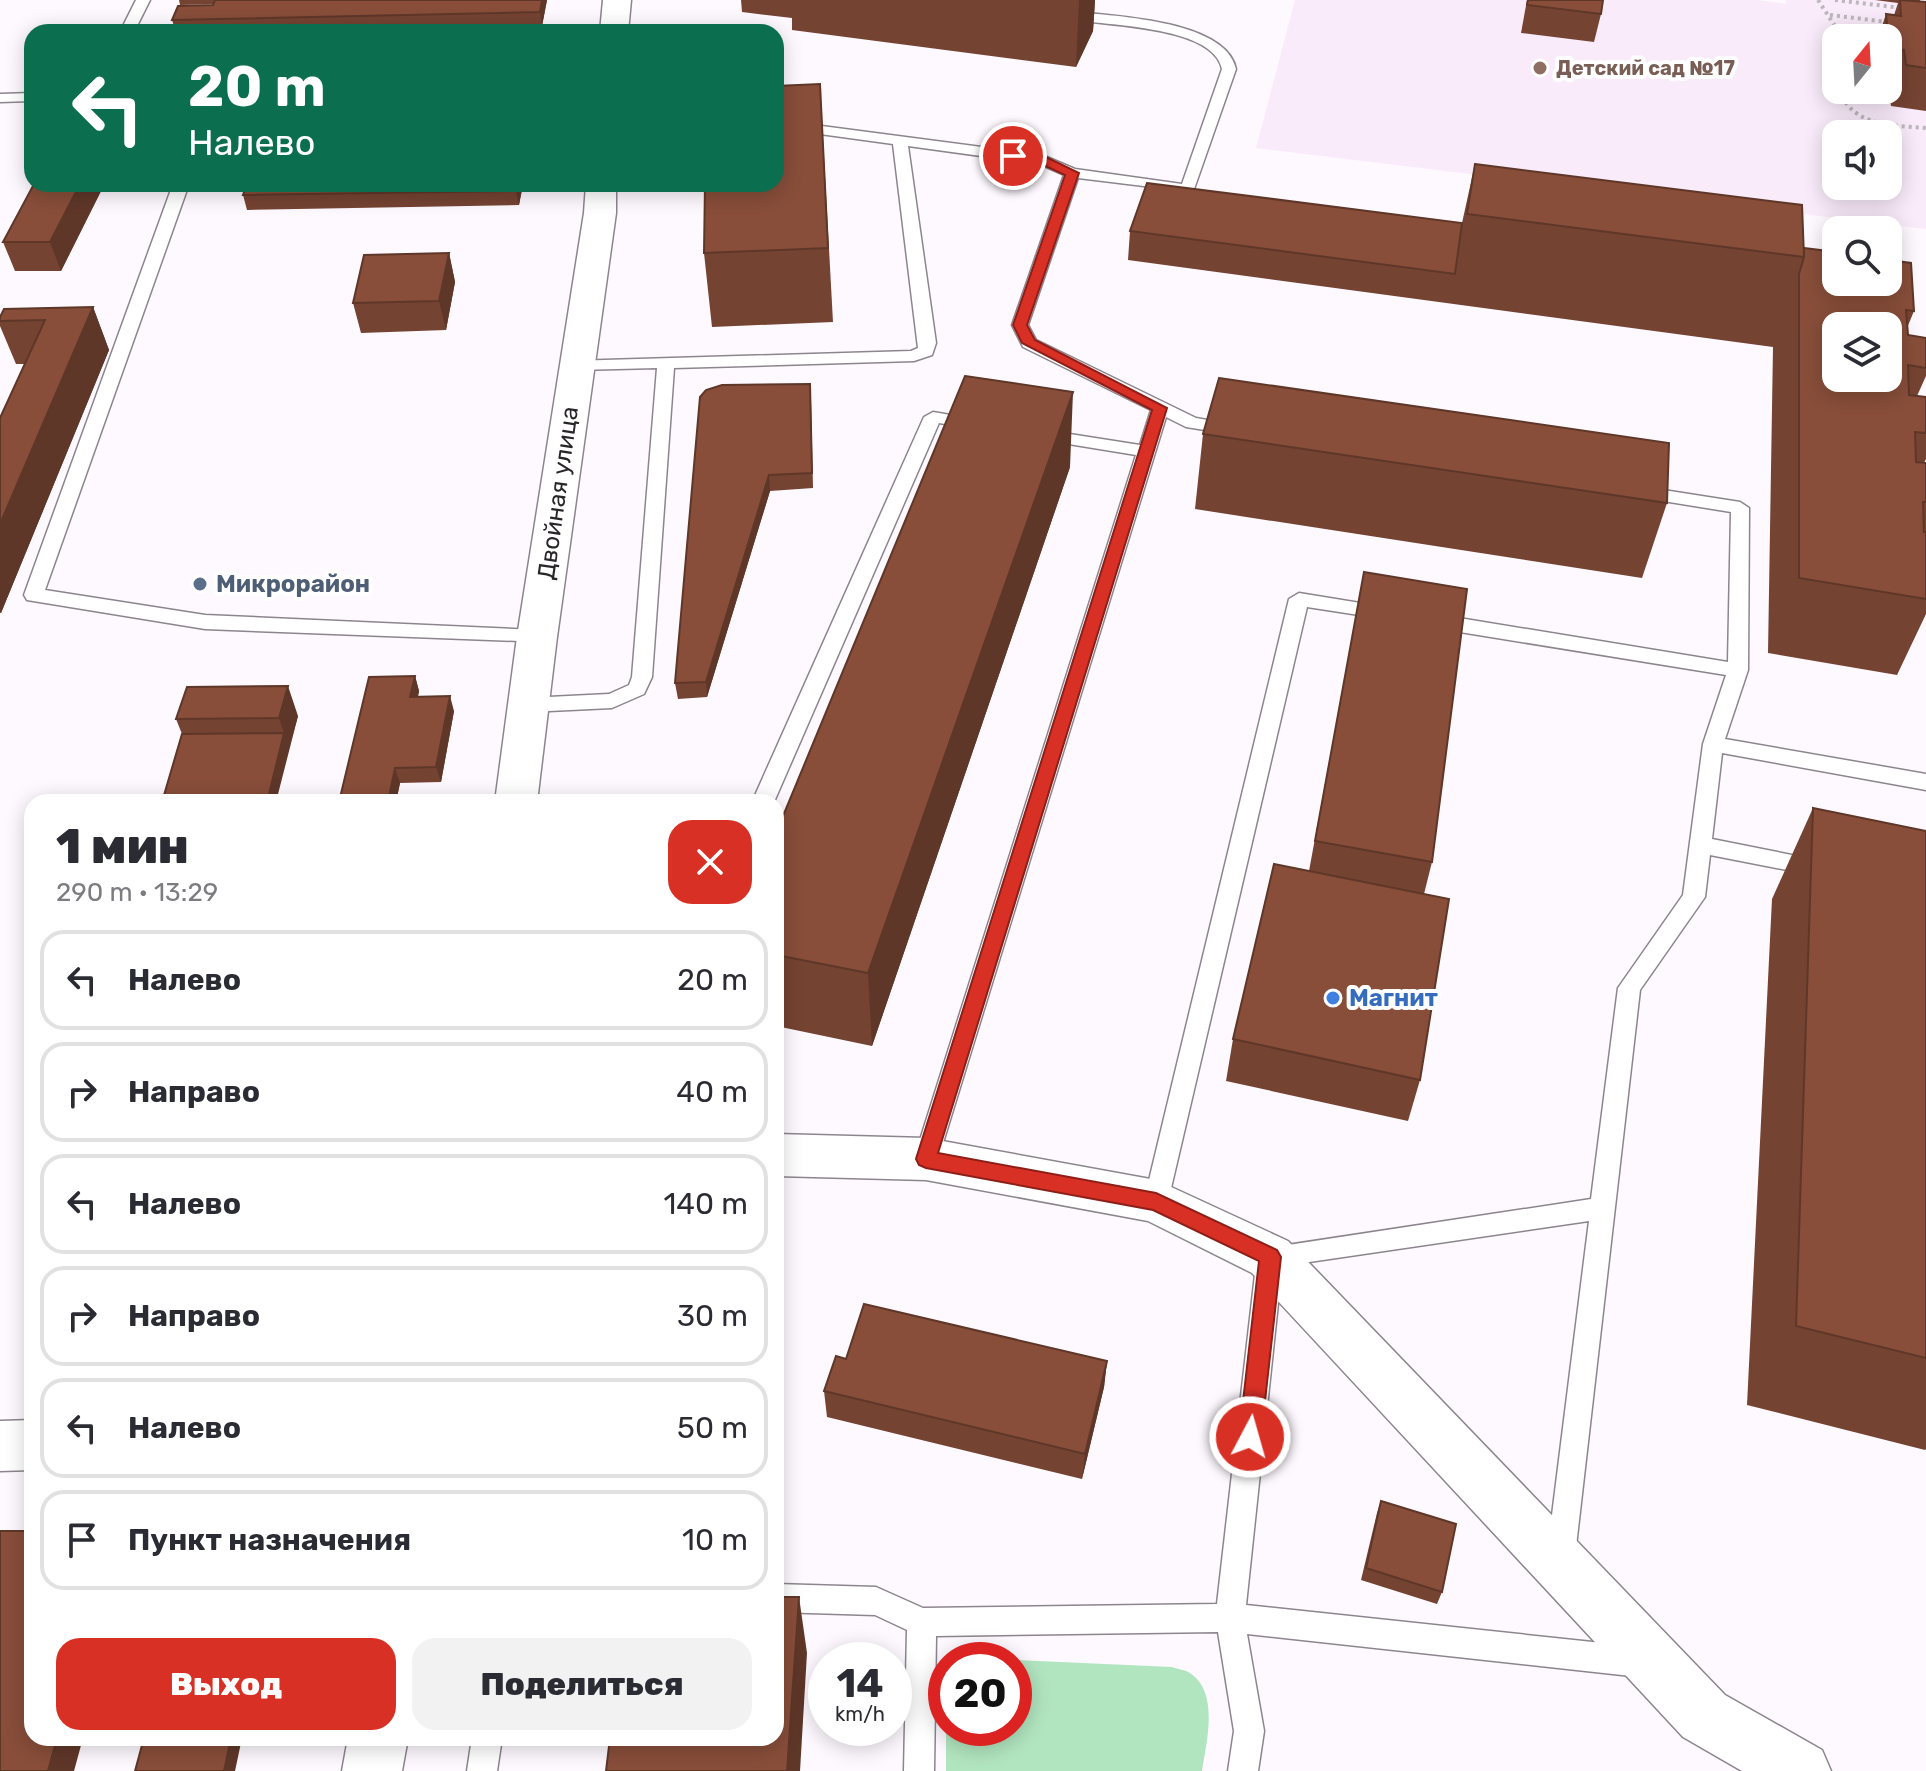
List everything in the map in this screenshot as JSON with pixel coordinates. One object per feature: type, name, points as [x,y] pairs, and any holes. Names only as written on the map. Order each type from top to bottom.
[{"type":"street","points":[[615,24],[617,0]]},
{"type":"street","name":"Двойная улица","points":[[517,794],[601,192]]},
{"type":"street","points":[[784,1155],[926,1159],[1156,1201],[1270,1257],[1704,1716],[1801,1771]]},
{"type":"street","points":[[0,1446],[24,1445]]},
{"type":"street","points":[[372,1771],[377,1746]]},
{"type":"lane","points":[[131,24],[143,0]]},
{"type":"lane","points":[[784,125],[1042,160],[1072,173],[1196,190],[1229,69],[1228,59],[1218,48],[1192,37],[1131,23],[1057,14]]},
{"type":"lane","points":[[0,98],[24,97]]},
{"type":"lane","points":[[577,365],[914,356],[926,351],[928,343],[900,140]]},
{"type":"lane","points":[[1072,173],[1020,325],[1029,343],[1192,423],[1255,433]]},
{"type":"lane","points":[[178,192],[34,595],[205,622],[537,637]]},
{"type":"lane","points":[[528,705],[612,701],[637,689],[642,677],[666,363]]},
{"type":"lane","points":[[926,1159],[1160,408]]},
{"type":"lane","points":[[767,794],[933,417],[993,427]]},
{"type":"lane","points":[[1024,432],[1145,451]]},
{"type":"lane","points":[[1560,1563],[1629,988],[1694,897],[1713,744],[1738,670],[1740,508],[1615,489]]},
{"type":"lane","points":[[1156,1201],[1299,599],[1738,670]]},
{"type":"lane","points":[[1713,744],[1926,782]]},
{"type":"lane","points":[[1701,845],[1837,872]]},
{"type":"lane","points":[[1243,1771],[1249,1731],[1230,1618],[1270,1257],[1602,1208]]},
{"type":"lane","points":[[784,1598],[876,1601],[922,1622],[1230,1618],[1655,1664]]},
{"type":"lane","points":[[919,1771],[922,1622]]},
{"type":"lane","points":[[482,1771],[486,1746]]},
{"type":"path","points":[[1818,0],[1834,24]]},
{"type":"path","points":[[1835,0],[1911,9]]},
{"type":"path","points":[[1830,15],[1899,23]]},
{"type":"path","points":[[1844,104],[1851,113],[1868,121],[1926,128]]},
{"type":"shaded area","name":"Детский сад №17","points":[[1295,0],[1759,0],[1787,4],[1785,0],[1926,0],[1926,229],[1902,226],[1902,216],[1822,216],[1256,148]]},
{"type":"green space","points":[[1032,1661],[1172,1667],[1188,1672],[1205,1693],[1209,1719],[1202,1771],[946,1771],[946,1746],[1032,1746]]},
{"type":"building","points":[[215,0],[542,0],[540,12],[172,20],[178,6],[213,5]]},
{"type":"building","points":[[1528,0],[1603,0],[1601,14],[1527,5]]},
{"type":"building","points":[[1900,0],[1926,2],[1926,68],[1906,65],[1902,50],[1902,24],[1887,24],[1886,14],[1901,16]]},
{"type":"building","points":[[820,84],[828,248],[704,253],[705,192],[784,192],[784,86]]},
{"type":"building","points":[[1475,164],[1802,205],[1804,257],[1467,214]]},
{"type":"building","points":[[1147,183],[1462,223],[1455,274],[1130,231]]},
{"type":"building","points":[[30,192],[76,192],[50,242],[3,242]]},
{"type":"building","points":[[244,192],[448,192],[243,195]]},
{"type":"building","points":[[1804,248],[1822,250],[1822,296],[1902,296],[1902,262],[1911,263],[1914,311],[1906,310],[1908,335],[1926,338],[1926,368],[1908,365],[1909,395],[1926,397],[1926,433],[1915,432],[1916,462],[1926,463],[1926,502],[1923,502],[1926,599],[1799,578],[1799,274]]},
{"type":"building","points":[[449,253],[439,301],[353,303],[364,255]]},
{"type":"building","points":[[93,307],[0,524],[0,418],[45,320],[0,321],[0,317],[4,309]]},
{"type":"building","points":[[965,376],[1073,392],[868,973],[784,957],[784,814]]},
{"type":"building","points":[[1219,378],[1669,443],[1667,503],[1203,434]]},
{"type":"building","points":[[810,384],[812,473],[769,475],[706,682],[675,683],[700,397],[706,390],[722,385]]},
{"type":"building","points":[[1364,572],[1467,589],[1432,862],[1315,841]]},
{"type":"building","points":[[415,676],[410,697],[450,696],[436,767],[395,768],[390,794],[341,794],[369,677]]},
{"type":"building","points":[[288,686],[279,718],[176,719],[187,687]]},
{"type":"building","points":[[284,733],[269,794],[164,794],[182,734]]},
{"type":"building","points":[[1813,808],[1926,831],[1926,1358],[1796,1326]]},
{"type":"building","points":[[1274,864],[1449,899],[1420,1080],[1233,1039]]},
{"type":"building","points":[[864,1304],[1107,1361],[1085,1454],[824,1391],[836,1356],[846,1359]]},
{"type":"building","points":[[1381,1501],[1456,1524],[1442,1592],[1366,1568]]},
{"type":"building","points":[[0,1531],[24,1531],[24,1746],[55,1746],[48,1771],[0,1771]]},
{"type":"building","points":[[784,1597],[799,1597],[787,1771],[606,1771],[609,1746],[784,1746]]},
{"type":"building","points":[[142,1746],[229,1746],[224,1771],[135,1771]]},
{"type":"place","name":"Детский сад №17","points":[[1540,68]]},
{"type":"place","name":"Микрорайон","points":[[200,584]]},
{"type":"place","name":"Магнит","points":[[1333,998]]},
{"type":"route","points":[[1013,156],[1042,160],[1072,173],[1020,325],[1029,343],[1160,408],[926,1159],[1156,1201],[1270,1257],[1250,1437]]}]
